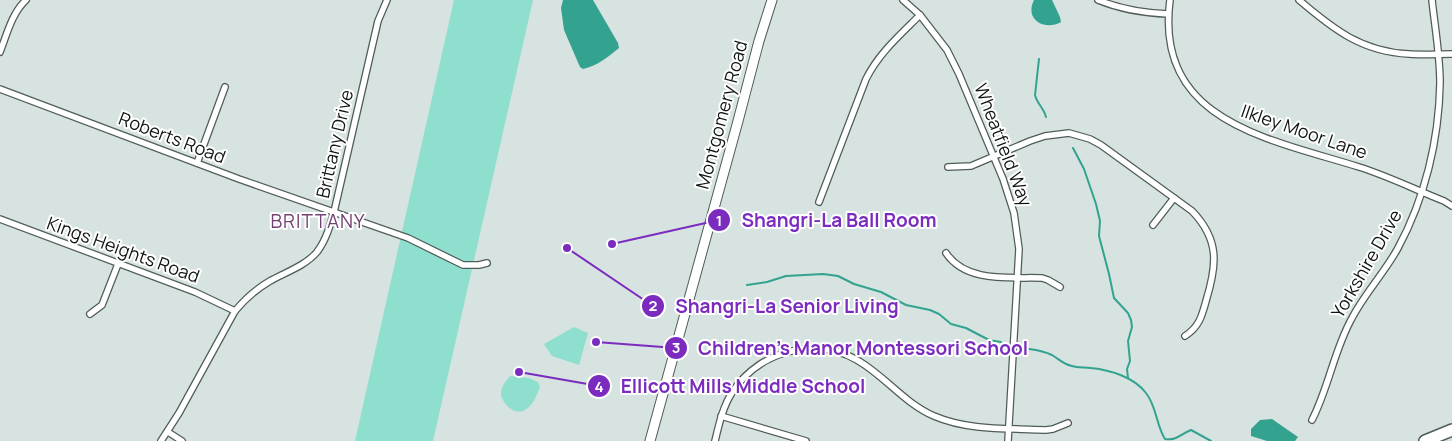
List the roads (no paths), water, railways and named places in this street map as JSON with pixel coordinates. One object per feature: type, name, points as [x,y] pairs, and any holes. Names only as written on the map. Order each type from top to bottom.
[{"type":"highway","points":[[1424,441],[1452,430]]},
{"type":"main road","name":"Montgomery Road","points":[[650,441],[759,41],[772,0]]},
{"type":"street","points":[[0,52],[14,14],[26,0]]},
{"type":"street","name":"Brittany Drive","points":[[161,441],[168,432],[235,311],[256,290],[295,269],[312,256],[324,240],[334,212],[378,21],[387,0]]},
{"type":"street","name":"Wheatfield Way","points":[[903,0],[920,15],[947,50],[960,75],[1005,185],[1014,213],[1018,248],[1008,441]]},
{"type":"street","points":[[1098,0],[1147,13],[1168,14]]},
{"type":"street","name":"Ilkley Moor Lane","points":[[1170,0],[1168,14],[1169,45],[1179,73],[1199,100],[1213,112],[1266,138],[1369,170],[1452,206]]},
{"type":"street","points":[[1299,0],[1340,32],[1366,46],[1394,53],[1452,54]]},
{"type":"street","name":"Yorkshire Drive","points":[[1312,420],[1322,399],[1338,346],[1352,317],[1397,249],[1414,213],[1430,166],[1436,139],[1440,82],[1432,0]]},
{"type":"street","points":[[819,202],[872,67],[879,56],[920,15]]},
{"type":"street","points":[[197,163],[225,87]]},
{"type":"street","name":"Roberts Road","points":[[0,89],[197,163],[408,238],[463,265],[487,263]]},
{"type":"street","points":[[948,167],[970,166],[1045,136],[1069,133],[1080,135],[1102,145],[1174,198],[1200,220],[1212,241],[1214,252],[1213,278],[1201,318],[1193,331],[1186,336]]},
{"type":"street","points":[[1153,225],[1174,198]]},
{"type":"street","name":"Kings Heights Road","points":[[0,219],[195,292],[235,311]]},
{"type":"street","points":[[946,253],[954,264],[971,272],[990,276],[1048,280],[1060,287]]},
{"type":"street","points":[[90,314],[102,306],[118,264]]},
{"type":"street","points":[[715,441],[727,401],[748,374],[759,364],[784,352],[815,348],[830,350],[857,360],[918,408],[932,415],[968,426],[1046,430],[1068,423]]},
{"type":"street","points":[[722,416],[806,441]]},
{"type":"street","points":[[168,432],[182,441]]},
{"type":"waterway","points":[[1039,59],[1035,95],[1046,117]]},
{"type":"waterway","points":[[1073,148],[1084,169],[1096,204],[1100,221],[1099,236],[1114,298],[1128,313],[1131,320],[1132,327],[1128,341],[1130,361],[1127,369],[1128,378]]},
{"type":"waterway","points":[[747,285],[767,282],[786,276],[823,274],[838,276],[854,284],[881,292],[906,305],[930,310],[939,314],[951,324],[966,328],[989,340],[1001,342]]},
{"type":"waterway","points":[[1029,349],[1049,354],[1069,365],[1121,375],[1135,383],[1150,398],[1165,439],[1176,438],[1191,430],[1211,441]]},
{"type":"place","name":"Shangri-La Ball Room","points":[[612,244]]},
{"type":"place","name":"Shangri-La Senior Living","points":[[567,248]]},
{"type":"place","name":"Children's Manor Montessori School","points":[[596,342]]},
{"type":"place","name":"Ellicott Mills Middle School","points":[[519,372]]},
{"type":"district","name":"BRITTANY","points":[[318,221]]}]
